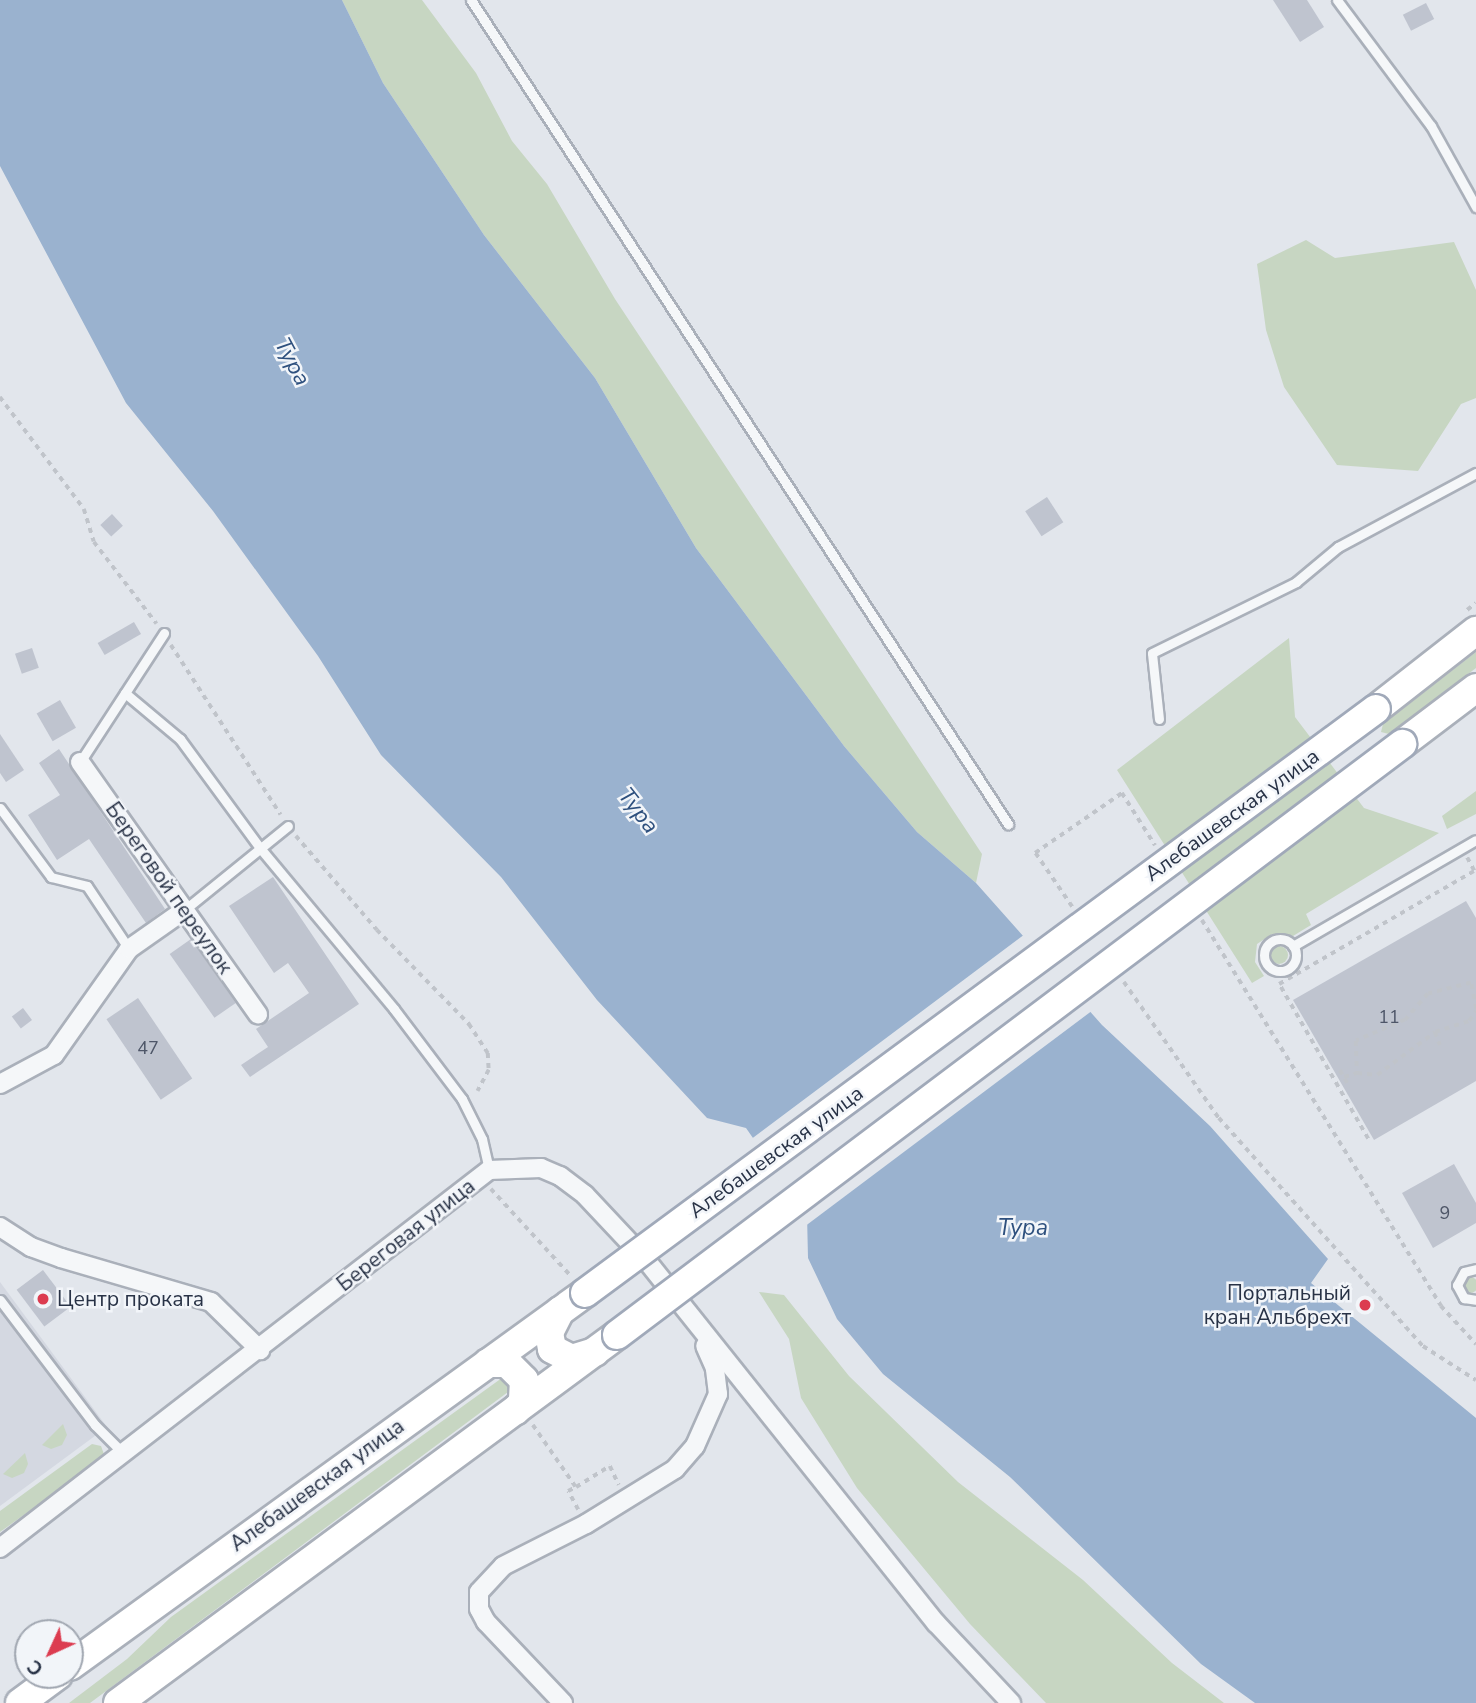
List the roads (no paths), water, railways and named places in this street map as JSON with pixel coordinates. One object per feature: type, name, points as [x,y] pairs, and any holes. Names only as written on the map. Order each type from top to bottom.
[{"type":"main road","name":"Алебашевская улица","points":[[84,1656],[560,1311],[579,1286],[1376,709],[1476,632]]},
{"type":"main road","name":"Алебашевская улица","points":[[118,1703],[524,1417],[606,1343],[1476,688]]},
{"type":"main road","points":[[560,1311],[549,1333],[552,1349],[572,1359],[606,1343]]},
{"type":"main road","points":[[488,1363],[507,1363],[524,1380],[524,1417]]},
{"type":"main road","points":[[20,1703],[39,1689]]},
{"type":"street","name":"Береговой переулок","points":[[80,762],[258,1014]]},
{"type":"street","points":[[0,1084],[54,1055],[128,949],[183,911]]},
{"type":"street","name":"Береговая улица","points":[[0,1548],[260,1350],[489,1170],[521,1165],[560,1176],[612,1222],[936,1623],[1011,1703]]},
{"type":"street","points":[[0,1227],[31,1247],[61,1258],[211,1302],[260,1350]]},
{"type":"street","points":[[563,1703],[486,1622],[479,1609],[479,1592],[503,1566],[653,1485],[676,1469],[695,1446],[718,1394],[715,1368],[696,1327]]},
{"type":"lane","points":[[471,0],[1008,824]]},
{"type":"lane","points":[[1337,0],[1431,126],[1476,207]]},
{"type":"lane","points":[[1159,719],[1152,653],[1296,582],[1338,547],[1476,473]]},
{"type":"lane","points":[[80,762],[163,633]]},
{"type":"lane","points":[[125,693],[180,739],[260,848],[367,974],[462,1099],[482,1139],[489,1170]]},
{"type":"lane","points":[[0,808],[51,877],[87,886],[128,949]]},
{"type":"lane","points":[[183,911],[288,825]]},
{"type":"lane","points":[[1293,946],[1476,840]]},
{"type":"lane","points":[[1476,1269],[1464,1272],[1457,1285],[1464,1298],[1476,1300]]},
{"type":"lane","points":[[0,1300],[94,1425],[124,1454]]},
{"type":"water","name":"Тура","points":[[0,0],[342,0],[383,83],[484,235],[595,378],[696,548],[844,746],[917,832],[976,883],[1102,1025],[1210,1126],[1328,1259],[1311,1283],[1476,1418],[1476,1703],[1255,1703],[1201,1664],[1010,1477],[883,1374],[837,1319],[808,1258],[807,1215],[746,1128],[707,1118],[597,1000],[501,877],[381,755],[318,656],[213,511],[126,403],[0,166]]},
{"type":"place","name":"Центр проката","points":[[43,1299]]},
{"type":"place","name":"Портальный кран Альбрехт","points":[[1365,1305]]}]
